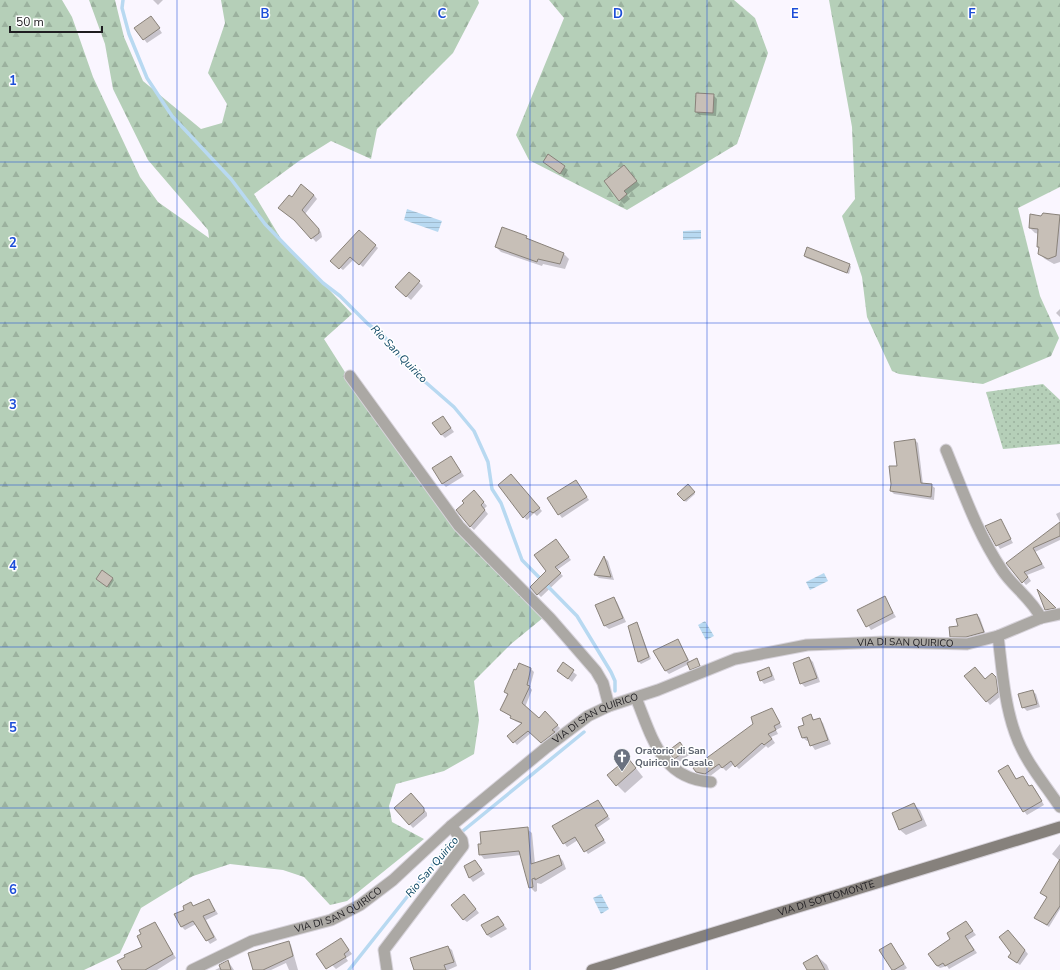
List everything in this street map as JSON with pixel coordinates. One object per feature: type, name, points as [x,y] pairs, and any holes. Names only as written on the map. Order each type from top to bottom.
[{"type":"main road","name":"VIA DI SOTTOMONTE","points":[[592,970],[1060,826]]},
{"type":"street","points":[[350,376],[459,526],[550,618],[596,670],[603,683],[609,706]]},
{"type":"street","points":[[946,450],[983,539],[1003,572],[1037,609],[1041,618]]},
{"type":"street","name":"VIA DI SAN QUIRICO","points":[[192,970],[252,941],[331,920],[360,905],[393,880],[453,827],[588,716],[609,706],[636,698],[736,660],[807,645],[885,642],[967,644],[998,636],[1041,618],[1060,614]]},
{"type":"street","points":[[998,636],[1008,709],[1015,734],[1025,755],[1060,807]]},
{"type":"street","points":[[636,698],[658,750],[673,767],[686,777],[697,781],[711,782]]},
{"type":"street","points":[[387,970],[384,950],[463,846],[462,840],[453,827]]},
{"type":"green space","points":[[0,0],[62,0],[72,17],[93,77],[140,177],[158,202],[209,238],[208,230],[148,160],[113,89],[105,44],[89,0],[115,0],[124,37],[143,81],[201,129],[222,123],[227,104],[208,73],[225,23],[221,0],[478,0],[479,3],[453,53],[377,129],[371,159],[331,141],[299,161],[254,194],[281,239],[352,314],[324,339],[362,399],[454,528],[544,617],[511,644],[474,681],[479,720],[474,754],[444,771],[396,784],[389,806],[392,822],[424,839],[347,901],[330,905],[304,877],[283,870],[230,864],[193,876],[141,908],[120,953],[84,970],[0,970]]},
{"type":"green space","points":[[549,0],[734,0],[755,18],[768,53],[737,144],[627,210],[529,160],[516,135],[564,18]]},
{"type":"green space","points":[[829,0],[1060,0],[1060,187],[1018,208],[1040,296],[1059,338],[1051,356],[983,384],[899,374],[892,371],[867,317],[862,277],[842,216],[855,199],[852,127]]},
{"type":"green space","points":[[1043,384],[1060,400],[1060,444],[1003,449],[986,392]]},
{"type":"water","points":[[407,209],[442,221],[438,232],[404,220]]},
{"type":"water","points":[[701,230],[701,239],[683,240],[683,231]]},
{"type":"water","points":[[824,573],[828,581],[810,590],[806,582]]},
{"type":"water","points":[[705,621],[714,636],[706,640],[698,625]]},
{"type":"water","points":[[601,894],[609,909],[601,914],[593,898]]},
{"type":"building","points":[[151,16],[160,28],[143,40],[134,28]]},
{"type":"building","points":[[696,93],[714,94],[713,113],[695,112]]},
{"type":"building","points":[[548,154],[565,166],[560,174],[543,162]]},
{"type":"building","points":[[624,165],[637,181],[624,191],[627,194],[619,201],[604,181]]},
{"type":"building","points":[[301,184],[314,195],[302,210],[319,229],[319,233],[311,239],[294,220],[278,208],[289,195],[292,197]]},
{"type":"building","points":[[1043,213],[1060,215],[1056,256],[1048,259],[1038,254],[1038,229],[1029,228],[1030,214],[1041,216]]},
{"type":"building","points":[[502,227],[527,236],[526,238],[564,253],[560,264],[538,259],[537,262],[495,247]]},
{"type":"building","points":[[359,230],[376,245],[359,265],[350,257],[339,269],[330,261]]},
{"type":"building","points":[[807,247],[850,264],[847,273],[804,256]]},
{"type":"building","points":[[409,272],[420,281],[406,297],[395,287]]},
{"type":"building","points":[[443,416],[451,428],[441,435],[432,423]]},
{"type":"building","points":[[915,439],[921,483],[932,484],[931,497],[890,491],[891,484],[889,466],[897,466],[894,442]]},
{"type":"building","points":[[451,456],[461,472],[442,484],[432,468]]},
{"type":"building","points":[[511,474],[540,508],[533,513],[530,511],[523,518],[498,485]]},
{"type":"building","points":[[576,480],[587,497],[558,515],[547,498]]},
{"type":"building","points":[[688,484],[695,492],[684,501],[677,494]]},
{"type":"building","points":[[474,490],[484,502],[481,505],[485,510],[470,527],[456,510],[464,503],[462,501]]},
{"type":"building","points":[[1001,519],[1011,539],[996,546],[985,526]]},
{"type":"building","points":[[1060,522],[1060,536],[1033,548],[1042,564],[1024,572],[1028,577],[1022,583],[1006,563]]},
{"type":"building","points":[[556,539],[569,557],[555,567],[561,573],[537,595],[530,587],[546,571],[534,555]]},
{"type":"building","points":[[604,556],[611,577],[594,575]]},
{"type":"building","points":[[102,570],[113,578],[107,587],[96,579]]},
{"type":"building","points":[[1037,589],[1056,608],[1045,610]]},
{"type":"building","points":[[885,596],[893,613],[866,627],[857,610]]},
{"type":"building","points":[[614,597],[623,618],[604,626],[595,605]]},
{"type":"building","points":[[977,614],[984,632],[966,637],[950,637],[949,627],[958,626],[956,619]]},
{"type":"building","points":[[637,622],[649,657],[638,662],[628,626]]},
{"type":"building","points":[[678,639],[688,660],[665,671],[653,651]]},
{"type":"building","points":[[809,657],[817,678],[800,684],[793,663]]},
{"type":"building","points":[[697,658],[700,666],[690,670],[687,663]]},
{"type":"building","points":[[563,662],[574,670],[568,679],[557,671]]},
{"type":"building","points":[[519,663],[531,668],[527,685],[530,686],[522,703],[539,718],[545,711],[558,725],[552,730],[555,732],[541,743],[528,731],[513,743],[507,736],[522,723],[510,718],[511,716],[500,710],[508,694],[504,692],[514,669],[516,670]]},
{"type":"building","points":[[769,667],[772,676],[760,681],[757,672]]},
{"type":"building","points":[[975,667],[985,679],[992,673],[996,677],[998,692],[986,702],[964,676]]},
{"type":"building","points":[[1033,690],[1037,704],[1022,708],[1018,694]]},
{"type":"building","points":[[772,708],[780,723],[774,726],[776,730],[768,734],[772,739],[764,745],[762,743],[735,767],[731,761],[722,768],[719,764],[705,774],[696,772],[693,768],[753,724],[751,717]]},
{"type":"building","points":[[811,714],[813,720],[820,718],[828,740],[810,746],[807,737],[802,738],[798,727],[804,725],[802,718]]},
{"type":"building","points":[[680,742],[686,751],[674,759],[668,751]]},
{"type":"building","name":"Oratorio di San Quirico in Casale","points":[[628,758],[636,768],[616,786],[607,775]]},
{"type":"building","points":[[1008,765],[1016,779],[1023,776],[1029,786],[1032,785],[1042,801],[1023,812],[998,771]]},
{"type":"building","points":[[411,793],[424,808],[424,812],[409,825],[394,808]]},
{"type":"building","points":[[598,800],[608,816],[595,825],[604,840],[584,852],[575,837],[563,844],[552,826]]},
{"type":"building","points":[[914,803],[922,820],[899,830],[892,813]]},
{"type":"building","points":[[528,827],[531,864],[559,855],[562,865],[535,880],[535,878],[532,879],[533,887],[529,888],[519,851],[479,855],[478,844],[481,844],[480,832]]},
{"type":"building","points":[[1060,859],[1060,906],[1047,925],[1034,918],[1047,897],[1040,893]]},
{"type":"building","points":[[475,860],[482,870],[469,878],[464,866]]},
{"type":"building","points":[[464,894],[476,909],[463,920],[451,905]]},
{"type":"building","points":[[209,899],[215,911],[203,916],[214,937],[206,941],[193,921],[181,927],[174,914],[184,910],[183,906],[191,902],[193,906]]},
{"type":"building","points":[[498,916],[504,925],[487,935],[481,925]]},
{"type":"building","points":[[966,921],[973,931],[965,936],[974,950],[945,966],[943,963],[938,966],[936,965],[928,954],[950,939],[947,933]]},
{"type":"building","points":[[155,922],[173,954],[145,970],[122,970],[117,961],[125,957],[124,955],[142,947],[137,936],[141,934],[139,930]]},
{"type":"building","points":[[1008,930],[1025,950],[1017,963],[1008,957],[1011,953],[999,937]]},
{"type":"building","points":[[341,938],[349,950],[344,954],[346,957],[326,969],[316,954]]},
{"type":"building","points":[[289,941],[293,956],[263,970],[253,970],[248,953]]},
{"type":"building","points":[[891,943],[904,964],[894,970],[892,970],[879,950]]},
{"type":"building","points":[[448,946],[454,962],[444,965],[446,970],[414,970],[410,958]]},
{"type":"building","points":[[817,955],[825,970],[807,970],[803,963]]},
{"type":"building","points":[[228,960],[231,970],[221,970],[219,965]]},
{"type":"waterway","name":"Rio San Quirico","points":[[123,0],[122,8],[129,34],[147,78],[172,116],[231,179],[265,224],[323,283],[340,296],[368,324],[384,336],[407,366],[454,407],[474,431],[488,462],[492,489],[501,503],[522,560],[577,616],[611,672],[615,681],[615,691]]},
{"type":"waterway","name":"Rio San Quirico","points":[[349,970],[453,839],[584,732]]},
{"type":"place","name":"Oratorio di San Quirico in Casale","points":[[622,772]]}]
